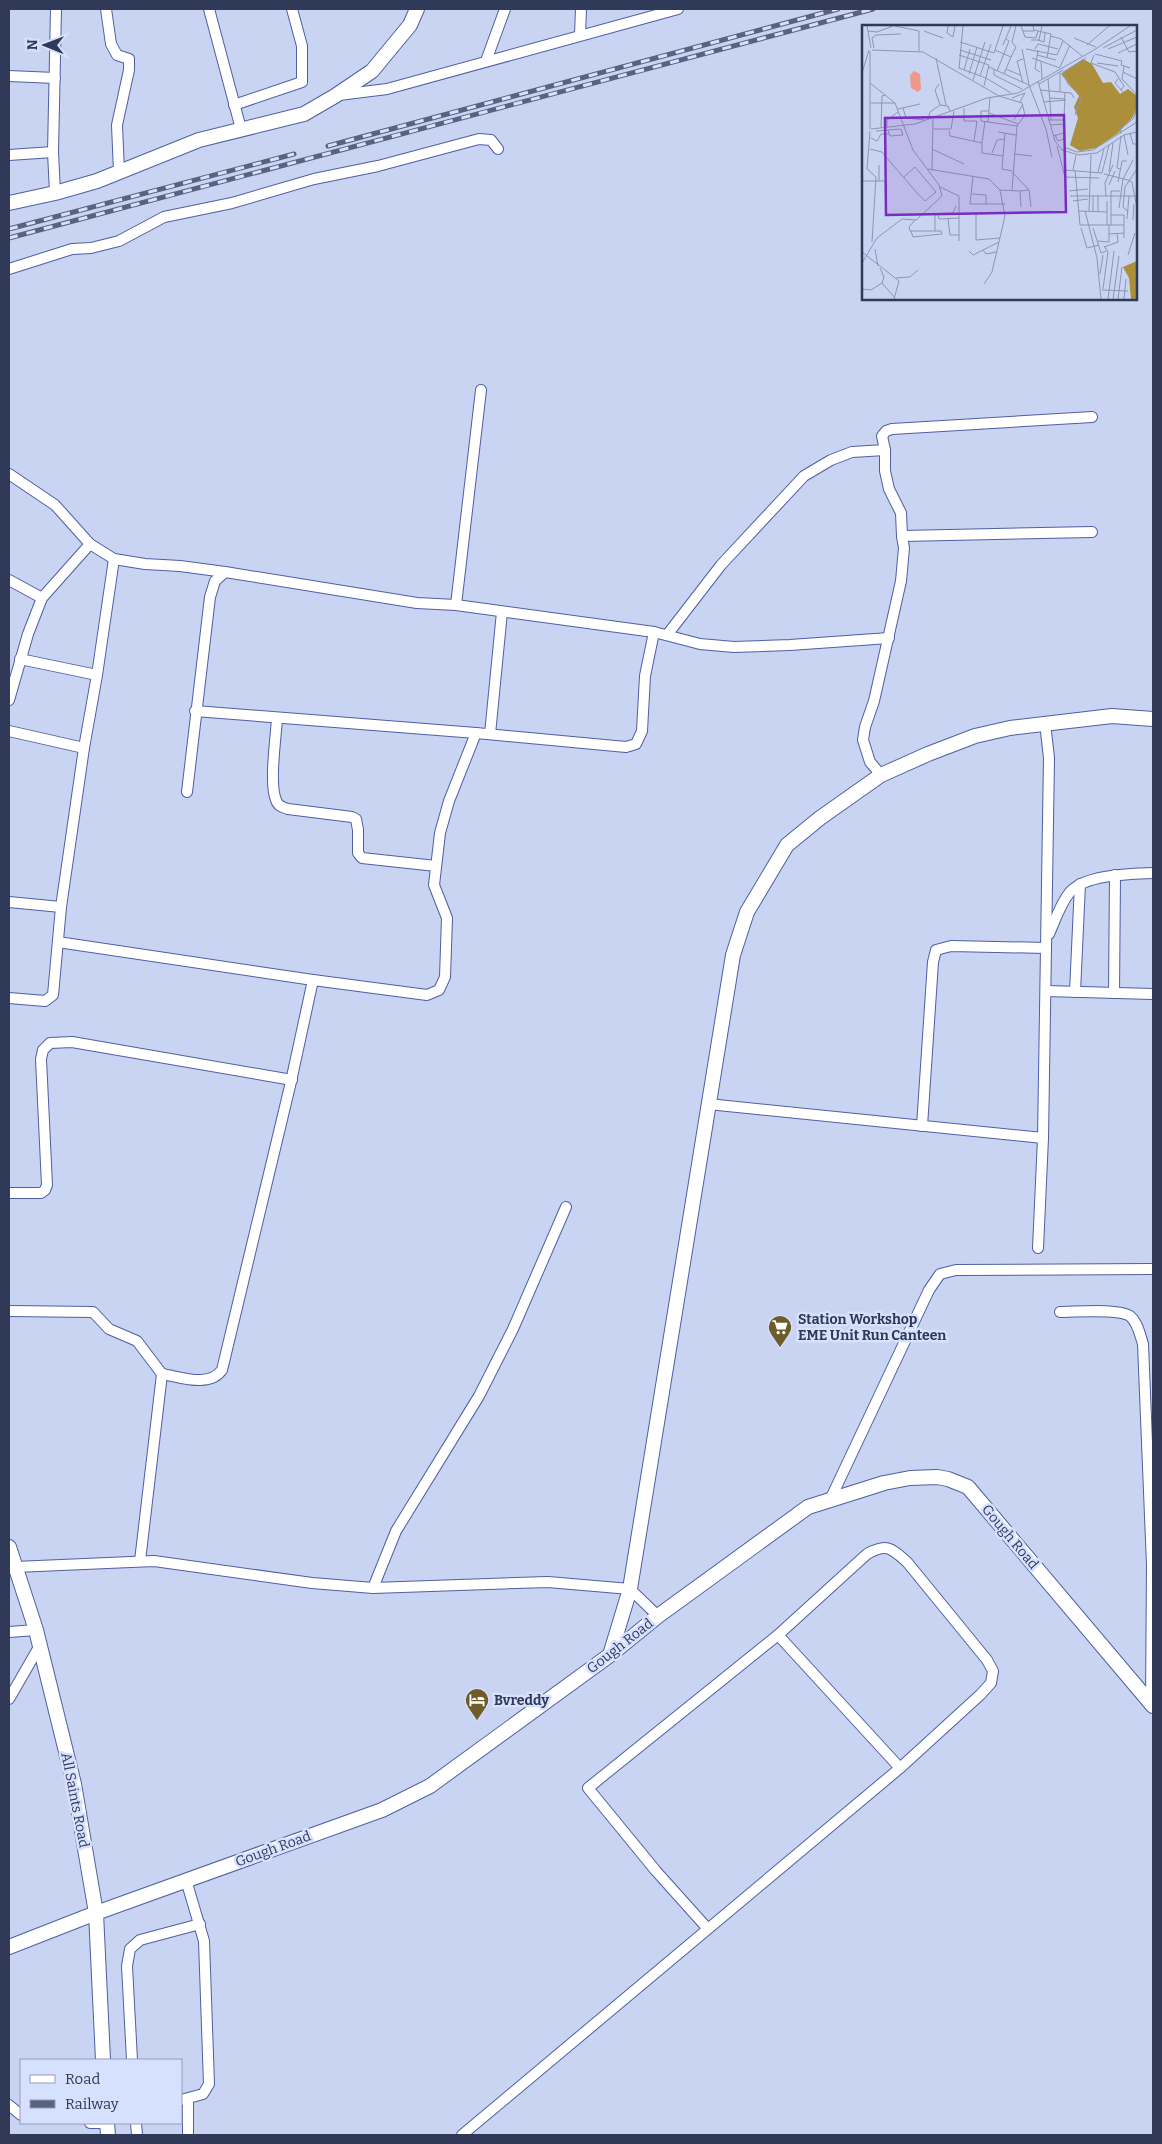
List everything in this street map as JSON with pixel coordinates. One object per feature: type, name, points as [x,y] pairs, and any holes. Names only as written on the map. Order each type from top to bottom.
[{"type":"street","points":[[56,9],[53,152],[56,193]]},
{"type":"street","points":[[106,9],[111,44],[117,55],[129,59],[129,70],[117,126],[119,172]]},
{"type":"street","points":[[209,9],[241,129]]},
{"type":"street","points":[[234,105],[302,82],[302,46],[292,9]]},
{"type":"street","points":[[9,203],[56,193],[97,181],[198,140],[304,114],[372,71],[410,25],[417,9]]},
{"type":"street","points":[[486,61],[505,9]]},
{"type":"street","points":[[580,35],[581,9]]},
{"type":"street","points":[[335,96],[387,89],[580,35],[652,12],[678,9]]},
{"type":"street","points":[[9,76],[56,78]]},
{"type":"street","points":[[9,268],[72,249],[91,248],[119,241],[164,218],[232,203],[314,179],[378,166],[480,139],[492,140],[498,148]]},
{"type":"street","points":[[9,155],[53,152]]},
{"type":"street","points":[[456,605],[481,390]]},
{"type":"street","points":[[881,775],[870,762],[864,740],[865,727],[874,702],[889,638],[901,581],[904,548],[901,512],[889,489],[882,436],[886,431],[892,429],[1092,418]]},
{"type":"street","points":[[667,635],[720,565],[804,476],[831,460],[852,452],[885,450]]},
{"type":"street","points":[[9,474],[55,505],[90,544],[114,559],[225,572],[417,603],[456,605],[654,632],[700,644],[734,647],[889,638]]},
{"type":"street","points":[[902,536],[1092,532]]},
{"type":"street","points":[[9,700],[20,659],[42,598],[90,544]]},
{"type":"street","points":[[9,998],[45,1001],[53,995],[61,907],[114,559]]},
{"type":"street","points":[[187,792],[195,711],[211,592],[215,581],[225,572]]},
{"type":"street","points":[[9,580],[42,598]]},
{"type":"street","points":[[490,734],[502,612]]},
{"type":"street","points":[[195,711],[490,734],[626,747],[636,744],[642,731],[645,676],[654,632]]},
{"type":"street","points":[[20,659],[97,675]]},
{"type":"street","points":[[610,1655],[630,1589],[733,955],[746,912],[787,846],[820,818],[881,775],[975,736],[1010,728],[1112,716],[1153,719]]},
{"type":"street","points":[[277,718],[273,787],[275,799],[279,806],[356,819],[358,853],[362,858],[436,866]]},
{"type":"street","points":[[1038,1248],[1043,1138],[1046,991],[1049,758],[1045,723]]},
{"type":"street","points":[[9,731],[84,748]]},
{"type":"street","points":[[58,942],[427,995],[439,990],[445,977],[447,918],[434,885],[440,833],[449,801],[476,733]]},
{"type":"street","points":[[1046,944],[1060,908],[1070,892],[1080,884],[1115,875],[1153,873]]},
{"type":"street","points":[[1114,993],[1115,875]]},
{"type":"street","points":[[1075,992],[1080,884]]},
{"type":"street","points":[[9,902],[61,907]]},
{"type":"street","points":[[922,1126],[934,954],[936,950],[951,946],[1046,944]]},
{"type":"street","points":[[162,1374],[210,1380],[217,1377],[222,1370],[292,1080],[313,980]]},
{"type":"street","points":[[1046,991],[1153,994]]},
{"type":"street","points":[[9,1193],[41,1193],[47,1185],[42,1059],[43,1050],[50,1043],[72,1042],[292,1080]]},
{"type":"street","points":[[708,1104],[1043,1138]]},
{"type":"street","points":[[373,1588],[396,1531],[479,1396],[513,1329],[566,1207]]},
{"type":"street","points":[[830,1500],[929,1290],[940,1274],[956,1270],[1153,1269]]},
{"type":"street","points":[[9,1311],[93,1312],[99,1316],[109,1329],[137,1342],[162,1374],[140,1561]]},
{"type":"street","points":[[1060,1312],[1121,1312],[1130,1316],[1138,1326],[1143,1344],[1152,1523],[1152,1705]]},
{"type":"street","name":"Gough Road","points":[[9,1947],[96,1913],[382,1810],[430,1786],[610,1655],[658,1616],[808,1508],[884,1483],[910,1478],[937,1477],[968,1487],[1152,1705]]},
{"type":"street","name":"All Saints Road","points":[[9,1547],[36,1630],[74,1784],[96,1913],[104,2059]]},
{"type":"street","points":[[462,2135],[708,1929],[900,1768],[991,1683],[993,1672],[987,1660],[907,1562],[894,1550],[886,1547],[878,1548],[867,1554],[778,1635],[588,1788],[656,1871],[708,1929]]},
{"type":"street","points":[[15,1567],[140,1561],[373,1588],[548,1582],[630,1589],[658,1616]]},
{"type":"street","points":[[9,1632],[36,1630]]},
{"type":"street","points":[[778,1635],[900,1768]]},
{"type":"street","points":[[9,1700],[39,1648]]},
{"type":"street","points":[[186,1880],[204,1941],[209,2084],[203,2094],[184,2100],[188,2135]]},
{"type":"street","points":[[132,2059],[127,1966],[130,1949],[140,1940],[200,1924]]},
{"type":"street","points":[[9,2105],[20,2114]]},
{"type":"railway","points":[[328,146],[838,9]]},
{"type":"railway","points":[[9,238],[873,9]]},
{"type":"railway","points":[[9,229],[294,154]]},
{"type":"place","name":"Station Workshop EME Unit Run Canteen","points":[[780,1348]]},
{"type":"place","name":"Bvreddy","points":[[477,1721]]}]
